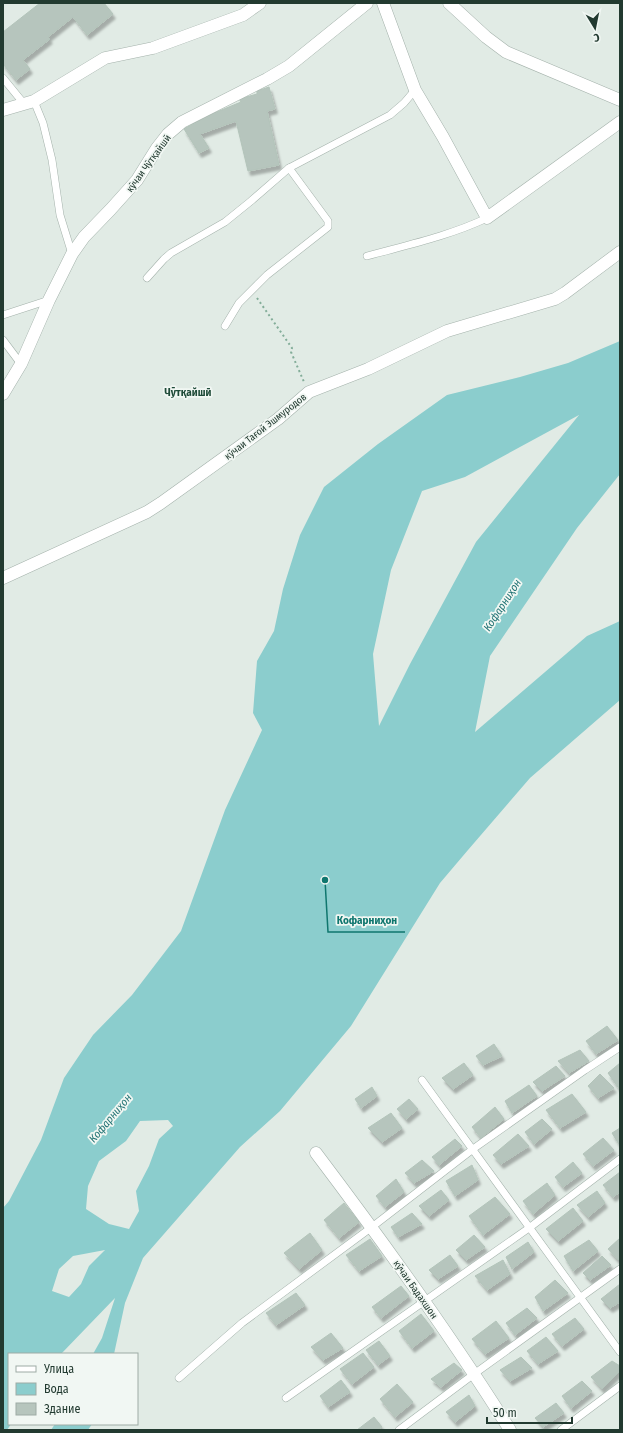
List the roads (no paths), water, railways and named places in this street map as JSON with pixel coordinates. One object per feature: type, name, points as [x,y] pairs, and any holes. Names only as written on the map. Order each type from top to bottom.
[{"type":"street","points":[[3,110],[29,103],[105,58],[153,48],[243,15],[260,3]]},
{"type":"street","name":"кӯчаи Чӯтқайшӣ","points":[[3,394],[21,364],[49,300],[72,254],[84,237],[137,180],[157,148],[168,134],[182,122],[267,79],[289,66],[367,3]]},
{"type":"street","points":[[383,3],[415,90],[488,218],[620,122]]},
{"type":"street","points":[[449,3],[486,37],[506,52],[620,100]]},
{"type":"street","name":"кӯчаи Тағой Эшмуродов","points":[[3,578],[147,512],[278,419],[309,392],[368,369],[447,331],[555,298],[565,293],[620,252]]},
{"type":"street","name":"кӯчаи Бадахшон","points":[[316,1152],[372,1227],[474,1374],[510,1430]]},
{"type":"lane","points":[[3,78],[29,103],[43,123],[52,160],[60,215],[72,254]]},
{"type":"lane","points":[[147,278],[170,253],[225,222],[252,202],[289,168],[390,115],[404,104],[415,90]]},
{"type":"lane","points":[[225,326],[239,303],[251,291],[294,253],[328,228],[328,221],[289,168]]},
{"type":"lane","points":[[367,256],[469,227],[488,218]]},
{"type":"lane","points":[[3,315],[49,300]]},
{"type":"lane","points":[[3,340],[21,364]]},
{"type":"lane","points":[[179,1378],[242,1323],[372,1227],[473,1149],[620,1047]]},
{"type":"lane","points":[[422,1080],[620,1352]]},
{"type":"lane","points":[[286,1398],[529,1228],[620,1159]]},
{"type":"lane","points":[[399,1430],[620,1269]]},
{"type":"lane","points":[[561,1430],[620,1386]]},
{"type":"water","points":[[620,341],[620,474],[577,528],[490,656],[475,732],[587,636],[620,621],[620,700],[530,778],[468,850],[440,883],[351,1026],[280,1111],[240,1147],[143,1258],[125,1303],[114,1353],[94,1353],[102,1338],[115,1298],[62,1353],[8,1353],[8,1425],[10,1425],[7,1430],[3,1430],[3,1208],[9,1201],[41,1140],[64,1078],[93,1035],[132,995],[181,931],[225,810],[262,730],[253,713],[257,661],[274,631],[283,589],[300,535],[324,487],[378,444],[447,395],[520,377],[568,363]],"holes":[[[579,415],[476,542],[410,664],[379,726],[373,654],[391,570],[422,491],[465,477]],[[168,1120],[173,1126],[159,1139],[149,1166],[136,1191],[139,1211],[129,1229],[109,1224],[86,1209],[88,1186],[99,1161],[126,1141],[140,1121]],[[105,1250],[89,1266],[81,1284],[69,1297],[52,1291],[59,1269],[73,1256]]]},
{"type":"water","points":[[54,1425],[91,1425],[88,1430],[51,1430]]},
{"type":"place","name":"Кофарниҳон","points":[[325,880]]},
{"type":"district","name":"Чӯтқайшӣ","points":[[188,392]]}]
